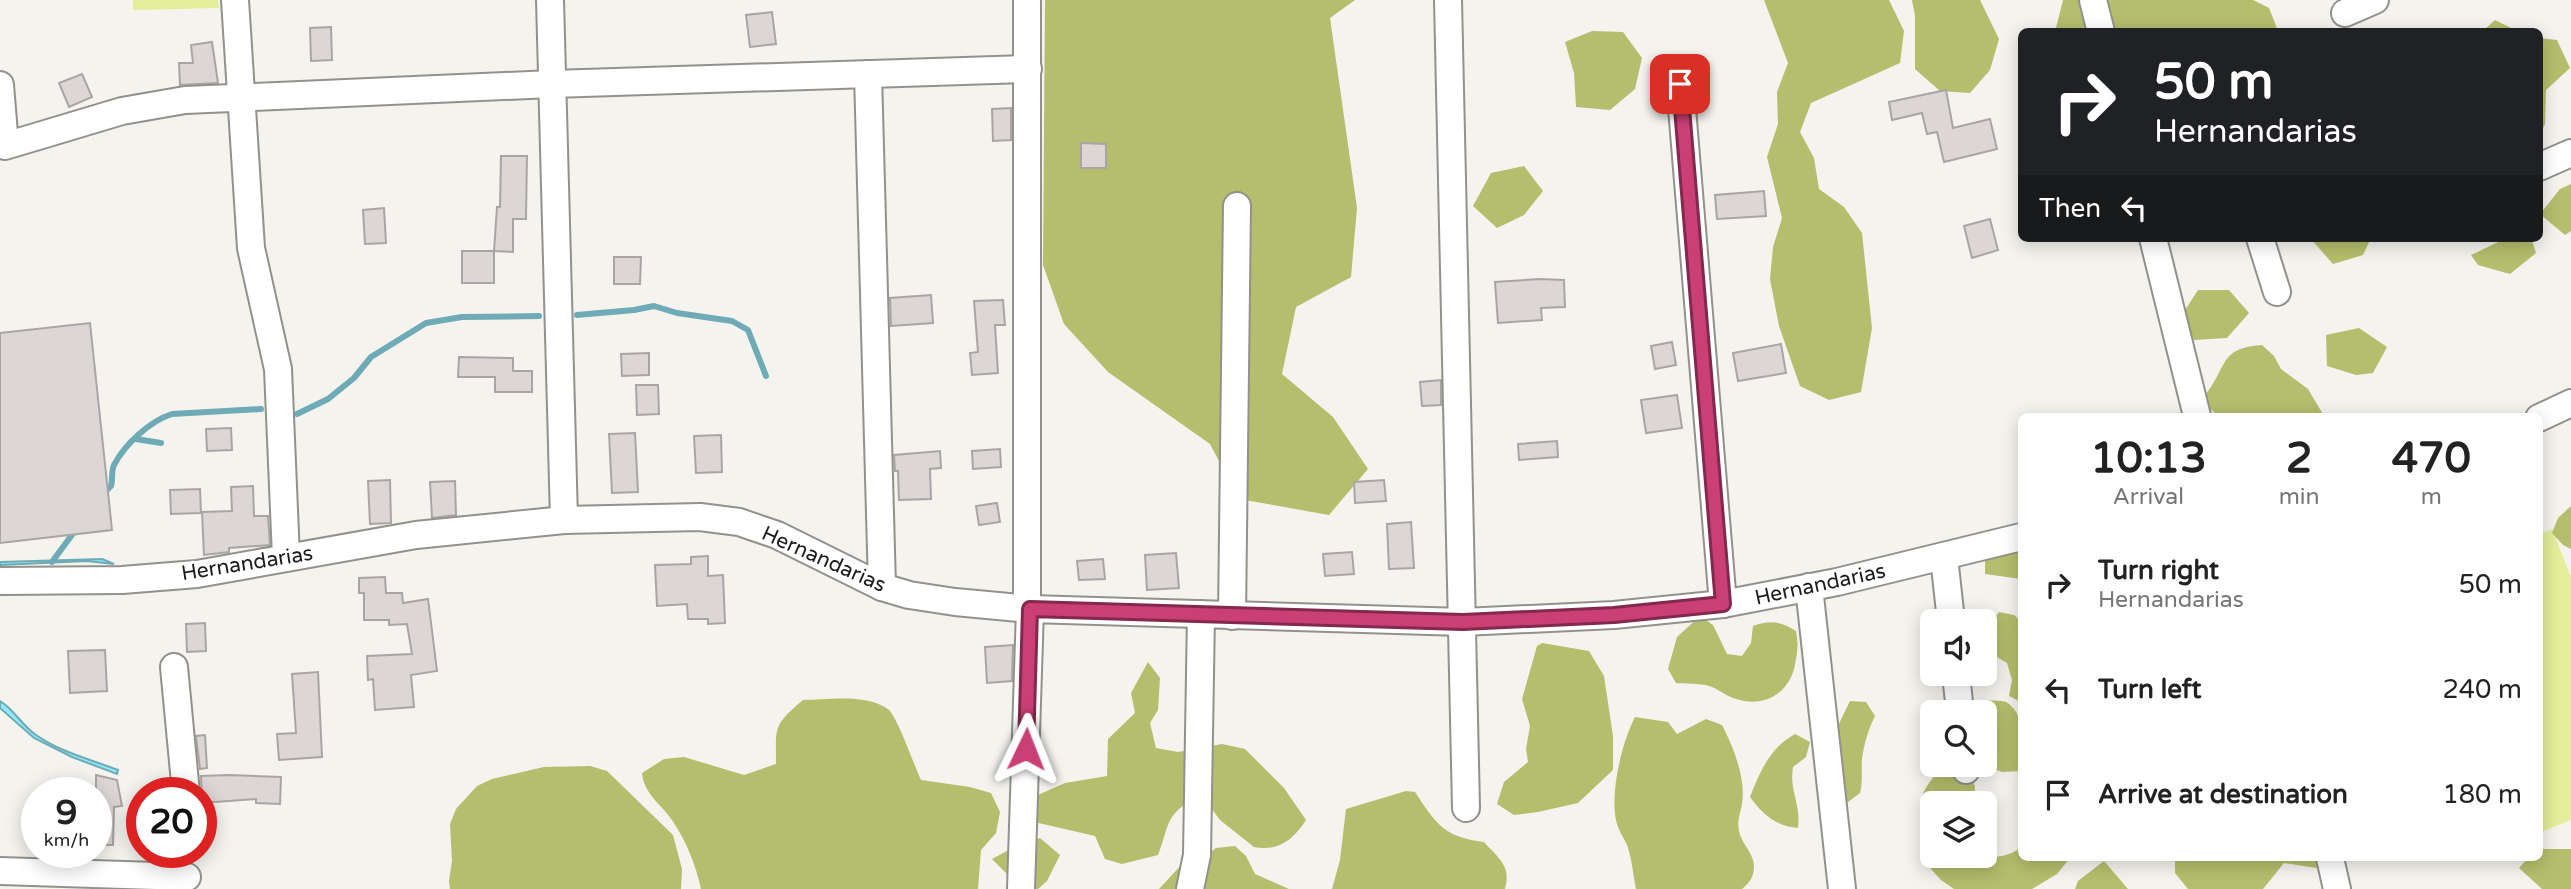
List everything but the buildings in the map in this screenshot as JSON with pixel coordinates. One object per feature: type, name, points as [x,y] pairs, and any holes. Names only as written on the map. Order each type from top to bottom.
[{"type":"street","points":[[235,0],[251,248],[278,369],[286,557]]},
{"type":"street","points":[[550,0],[564,520]]},
{"type":"street","points":[[1021,889],[1028,609],[1027,0]]},
{"type":"street","points":[[1448,0],[1466,807]]},
{"type":"street","points":[[2093,0],[2100,28]]},
{"type":"street","points":[[2345,13],[2375,0]]},
{"type":"street","points":[[0,85],[5,146],[152,104],[242,97],[1028,69]]},
{"type":"street","points":[[867,74],[882,587]]},
{"type":"street","points":[[1680,84],[1723,604]]},
{"type":"street","points":[[2543,165],[2571,153]]},
{"type":"street","points":[[1233,616],[1237,206]]},
{"type":"street","points":[[2153,242],[2196,413]]},
{"type":"street","points":[[2261,242],[2277,292]]},
{"type":"street","points":[[2543,416],[2571,403]]},
{"type":"street","name":"Hernandarias","points":[[0,581],[122,580],[197,574],[416,535],[564,520],[700,517],[739,522],[777,535],[882,587],[909,595],[955,602],[1028,609],[1463,622],[1614,615],[1723,604],[1944,557],[2018,538]]},
{"type":"street","points":[[1944,557],[1950,609]]},
{"type":"street","points":[[1809,587],[1842,889]]},
{"type":"street","points":[[1190,889],[1197,855],[1201,614]]},
{"type":"street","points":[[174,667],[184,777]]},
{"type":"street","points":[[2331,861],[2337,889]]},
{"type":"street","points":[[0,871],[187,873]]},
{"type":"green space","points":[[133,0],[218,0],[219,8],[133,10]]},
{"type":"green space","points":[[1045,0],[1355,0],[1330,18],[1357,208],[1351,277],[1296,307],[1282,374],[1333,417],[1368,469],[1329,515],[1239,499],[1210,444],[1108,372],[1064,324],[1043,265]]},
{"type":"green space","points":[[1764,0],[1889,0],[1904,31],[1900,63],[1811,103],[1800,132],[1814,158],[1819,189],[1844,207],[1862,233],[1872,328],[1861,392],[1829,400],[1800,386],[1779,326],[1770,279],[1773,247],[1782,218],[1767,157],[1778,124],[1777,92],[1788,63]]},
{"type":"green space","points":[[1912,0],[1980,0],[1999,39],[1990,70],[1970,93],[1940,91],[1915,69],[1915,16]]},
{"type":"green space","points":[[2063,0],[2253,0],[2269,8],[2277,28],[2056,28]]},
{"type":"green space","points":[[2495,20],[2511,28],[2486,28]]},
{"type":"green space","points":[[1592,31],[1623,32],[1642,58],[1635,89],[1610,110],[1576,107],[1574,73],[1565,42]]},
{"type":"green space","points":[[2543,38],[2557,40],[2570,68],[2546,90],[2543,128]]},
{"type":"green space","points":[[1524,166],[1543,191],[1524,215],[1497,228],[1473,206],[1491,173]]},
{"type":"green space","points":[[2571,184],[2571,231],[2565,235],[2543,217],[2543,210],[2560,189]]},
{"type":"green space","points":[[2314,242],[2369,242],[2363,255],[2333,264]]},
{"type":"green space","points":[[2499,242],[2532,242],[2536,253],[2510,274],[2478,265],[2471,255]]},
{"type":"green space","points":[[2198,290],[2229,290],[2249,313],[2227,338],[2194,340],[2180,318]]},
{"type":"green space","points":[[2359,328],[2387,347],[2373,373],[2356,375],[2327,366],[2326,335]]},
{"type":"green space","points":[[2262,345],[2274,356],[2281,369],[2308,389],[2322,413],[2215,413],[2210,409],[2206,394],[2226,360],[2231,354]]},
{"type":"green space","points":[[2571,506],[2571,549],[2552,533],[2558,518]]},
{"type":"green space","points":[[2552,529],[2571,577],[2571,820],[2543,831],[2543,532]]},
{"type":"green space","points":[[2018,550],[2018,579],[1985,574],[1985,558]]},
{"type":"green space","points":[[1999,612],[2018,618],[2018,700],[2009,696],[2012,680],[2007,663],[1998,658]]},
{"type":"green space","points":[[1700,616],[1713,625],[1727,654],[1742,656],[1751,643],[1753,626],[1775,622],[1796,631],[1795,664],[1785,687],[1771,698],[1753,702],[1733,698],[1705,685],[1676,683],[1668,669],[1677,637]]},
{"type":"green space","points":[[1542,643],[1589,651],[1604,676],[1613,736],[1613,770],[1578,803],[1514,815],[1497,804],[1504,782],[1528,762],[1526,749],[1530,726],[1522,699],[1537,646]]},
{"type":"green space","points":[[1148,662],[1160,678],[1158,710],[1150,723],[1156,748],[1178,752],[1222,744],[1245,749],[1284,788],[1306,820],[1291,838],[1271,848],[1254,847],[1220,820],[1206,801],[1193,799],[1172,817],[1158,855],[1122,864],[1105,859],[1095,836],[1030,821],[1031,798],[1065,783],[1107,776],[1108,739],[1135,713],[1131,693]]},
{"type":"green space","points":[[859,699],[880,705],[892,714],[921,780],[991,793],[1000,812],[996,833],[981,850],[978,889],[701,889],[694,863],[683,839],[646,787],[642,773],[664,759],[684,757],[744,775],[776,764],[778,727],[786,715],[803,700]]},
{"type":"green space","points":[[1850,701],[1866,702],[1875,716],[1864,748],[1860,793],[1848,802],[1833,806],[1835,732]]},
{"type":"green space","points":[[1997,701],[2006,702],[2018,715],[2018,771],[1997,770]]},
{"type":"green space","points":[[1635,717],[1668,722],[1677,734],[1706,719],[1722,725],[1741,774],[1743,794],[1739,831],[1754,866],[1751,879],[1742,889],[1636,889],[1629,850],[1618,827],[1615,809],[1618,767]]},
{"type":"green space","points":[[1795,734],[1810,742],[1806,757],[1793,767],[1798,828],[1771,819],[1750,797],[1772,753]]},
{"type":"green space","points":[[590,766],[607,771],[673,835],[682,869],[681,889],[450,889],[450,824],[456,809],[477,786],[492,779],[544,767]]},
{"type":"green space","points":[[1934,777],[1972,777],[1975,791],[1924,791]]},
{"type":"green space","points":[[1406,791],[1415,792],[1442,827],[1459,837],[1484,842],[1505,868],[1505,889],[1332,889],[1340,860],[1346,809]]},
{"type":"green space","points":[[1040,838],[1060,855],[1047,881],[1038,889],[1022,889],[992,859],[1020,844]]},
{"type":"green space","points":[[1235,846],[1246,856],[1255,874],[1289,889],[1159,889],[1183,863],[1207,855],[1216,848]]},
{"type":"green space","points":[[2018,849],[2018,861],[2068,861],[2057,874],[2032,889],[1954,889],[1930,868],[1997,868],[1997,856]]},
{"type":"green space","points":[[2543,849],[2571,849],[2571,889],[2542,889],[2519,868],[2525,861],[2543,861]]},
{"type":"green space","points":[[2104,861],[2128,889],[2075,889],[2078,881]]},
{"type":"green space","points":[[2175,861],[2320,861],[2316,868],[2284,863],[2263,889],[2188,889],[2175,873]]},
{"type":"water","points":[[102,559],[114,564],[87,561],[0,565],[0,562]]},
{"type":"water","points":[[0,701],[45,741],[118,770],[117,774],[72,757],[34,738],[0,708]]},
{"type":"waterway","points":[[577,315],[654,306],[677,313],[732,321],[748,330],[766,376]]},
{"type":"waterway","points":[[297,414],[328,399],[354,378],[371,357],[426,323],[462,317],[539,316]]},
{"type":"waterway","points":[[103,494],[111,486],[113,467],[125,449],[139,434],[164,417],[172,414],[261,409]]},
{"type":"waterway","points":[[136,439],[161,443]]},
{"type":"waterway","points":[[52,562],[77,528]]},
{"type":"route","points":[[1026,749],[1030,609],[1463,622],[1614,615],[1723,604],[1680,84]]}]
